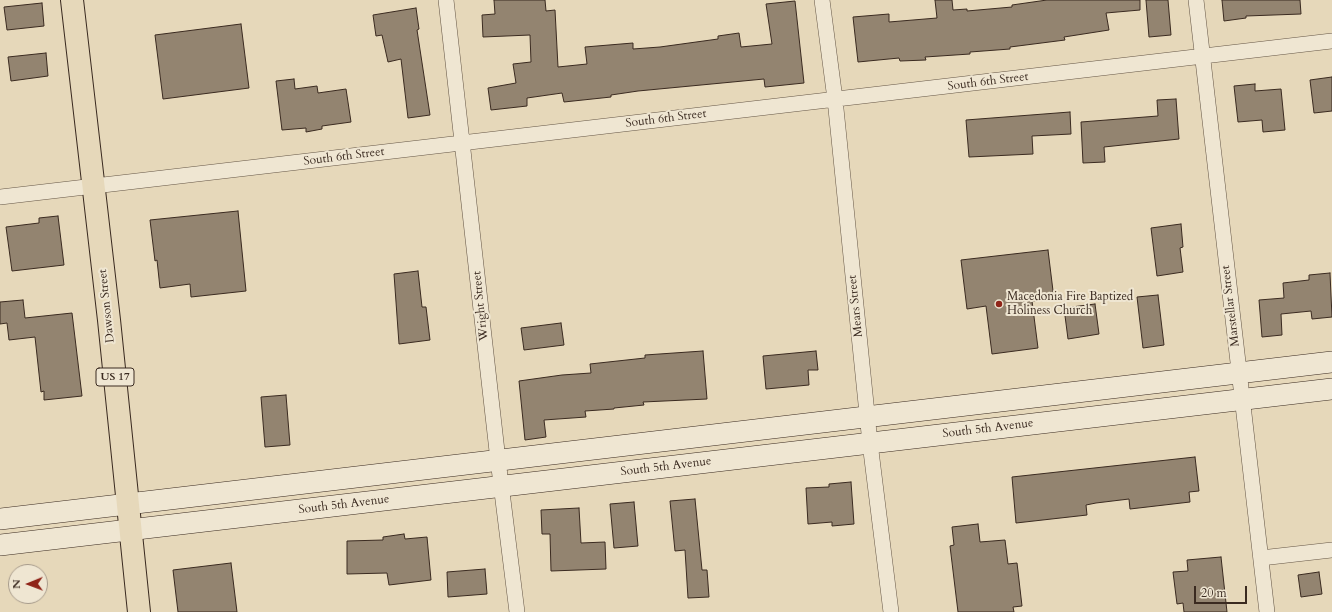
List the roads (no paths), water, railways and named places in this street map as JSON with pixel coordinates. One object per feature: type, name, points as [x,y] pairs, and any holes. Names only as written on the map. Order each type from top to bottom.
[{"type":"main road","name":"Dawson Street","points":[[72,0],[94,186],[139,612]]},
{"type":"street","name":"Wright Street","points":[[446,0],[498,460],[517,612]]},
{"type":"street","name":"Mears Street","points":[[822,0],[834,100],[867,417],[891,612]]},
{"type":"street","name":"Marstellar Street","points":[[1196,0],[1267,612]]},
{"type":"street","name":"South 6th Street","points":[[0,198],[1332,41]]},
{"type":"street","points":[[0,519],[1332,362]]},
{"type":"street","name":"South 5th Avenue","points":[[0,545],[1332,389]]},
{"type":"street","points":[[1261,558],[1332,550]]},
{"type":"place","name":"Macedonia Fire Baptized Holiness Church","points":[[999,304]]}]
